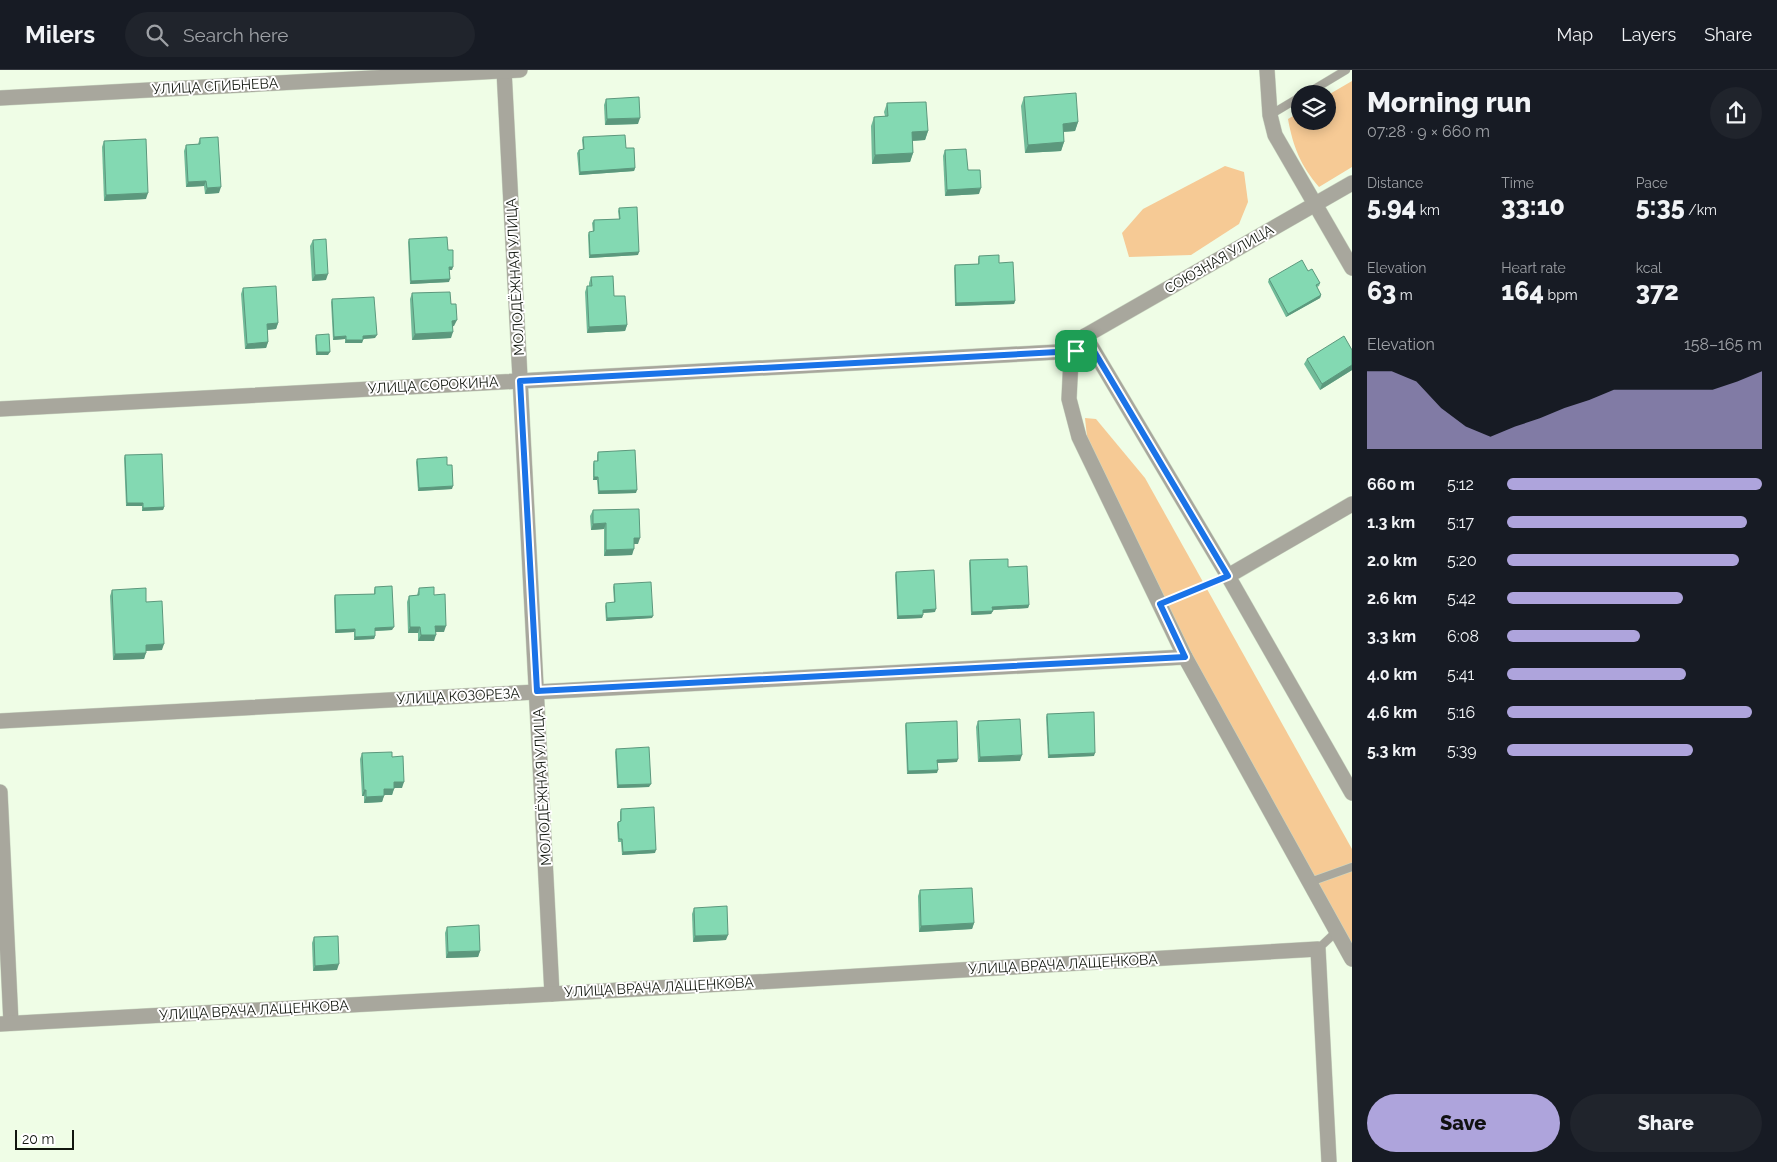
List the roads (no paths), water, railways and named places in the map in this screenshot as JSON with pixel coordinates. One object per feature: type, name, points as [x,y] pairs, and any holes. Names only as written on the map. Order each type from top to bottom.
[{"type":"street","name":"МОЛОДЁЖНАЯ УЛИЦА","points":[[504,70],[552,994]]},
{"type":"street","name":"УЛИЦА СГИБНЕВА","points":[[0,98],[520,70]]},
{"type":"street","points":[[1267,70],[1270,115],[1275,135],[1352,268]]},
{"type":"street","name":"СОЮЗНАЯ УЛИЦА","points":[[1085,336],[1352,182]]},
{"type":"street","points":[[1352,793],[1228,576],[1085,336],[1071,359],[1068,399],[1079,437],[1185,657],[1352,959]]},
{"type":"street","name":"УЛИЦА СОРОКИНА","points":[[0,409],[1076,351]]},
{"type":"street","points":[[1228,576],[1352,504]]},
{"type":"street","name":"УЛИЦА КОЗОРЕЗА","points":[[0,721],[1185,657]]},
{"type":"street","points":[[0,792],[5,1024]]},
{"type":"street","points":[[1318,948],[1329,1162]]},
{"type":"street","name":"УЛИЦА ВРАЧА ЛАЩЕНКОВА","points":[[5,1024],[552,994],[1318,948]]},
{"type":"lane","points":[[1321,85],[1346,70]]},
{"type":"lane","points":[[1270,115],[1291,102]]},
{"type":"lane","points":[[1160,604],[1228,576]]},
{"type":"lane","points":[[1310,882],[1352,867]]},
{"type":"lane","points":[[1318,948],[1337,931]]}]
